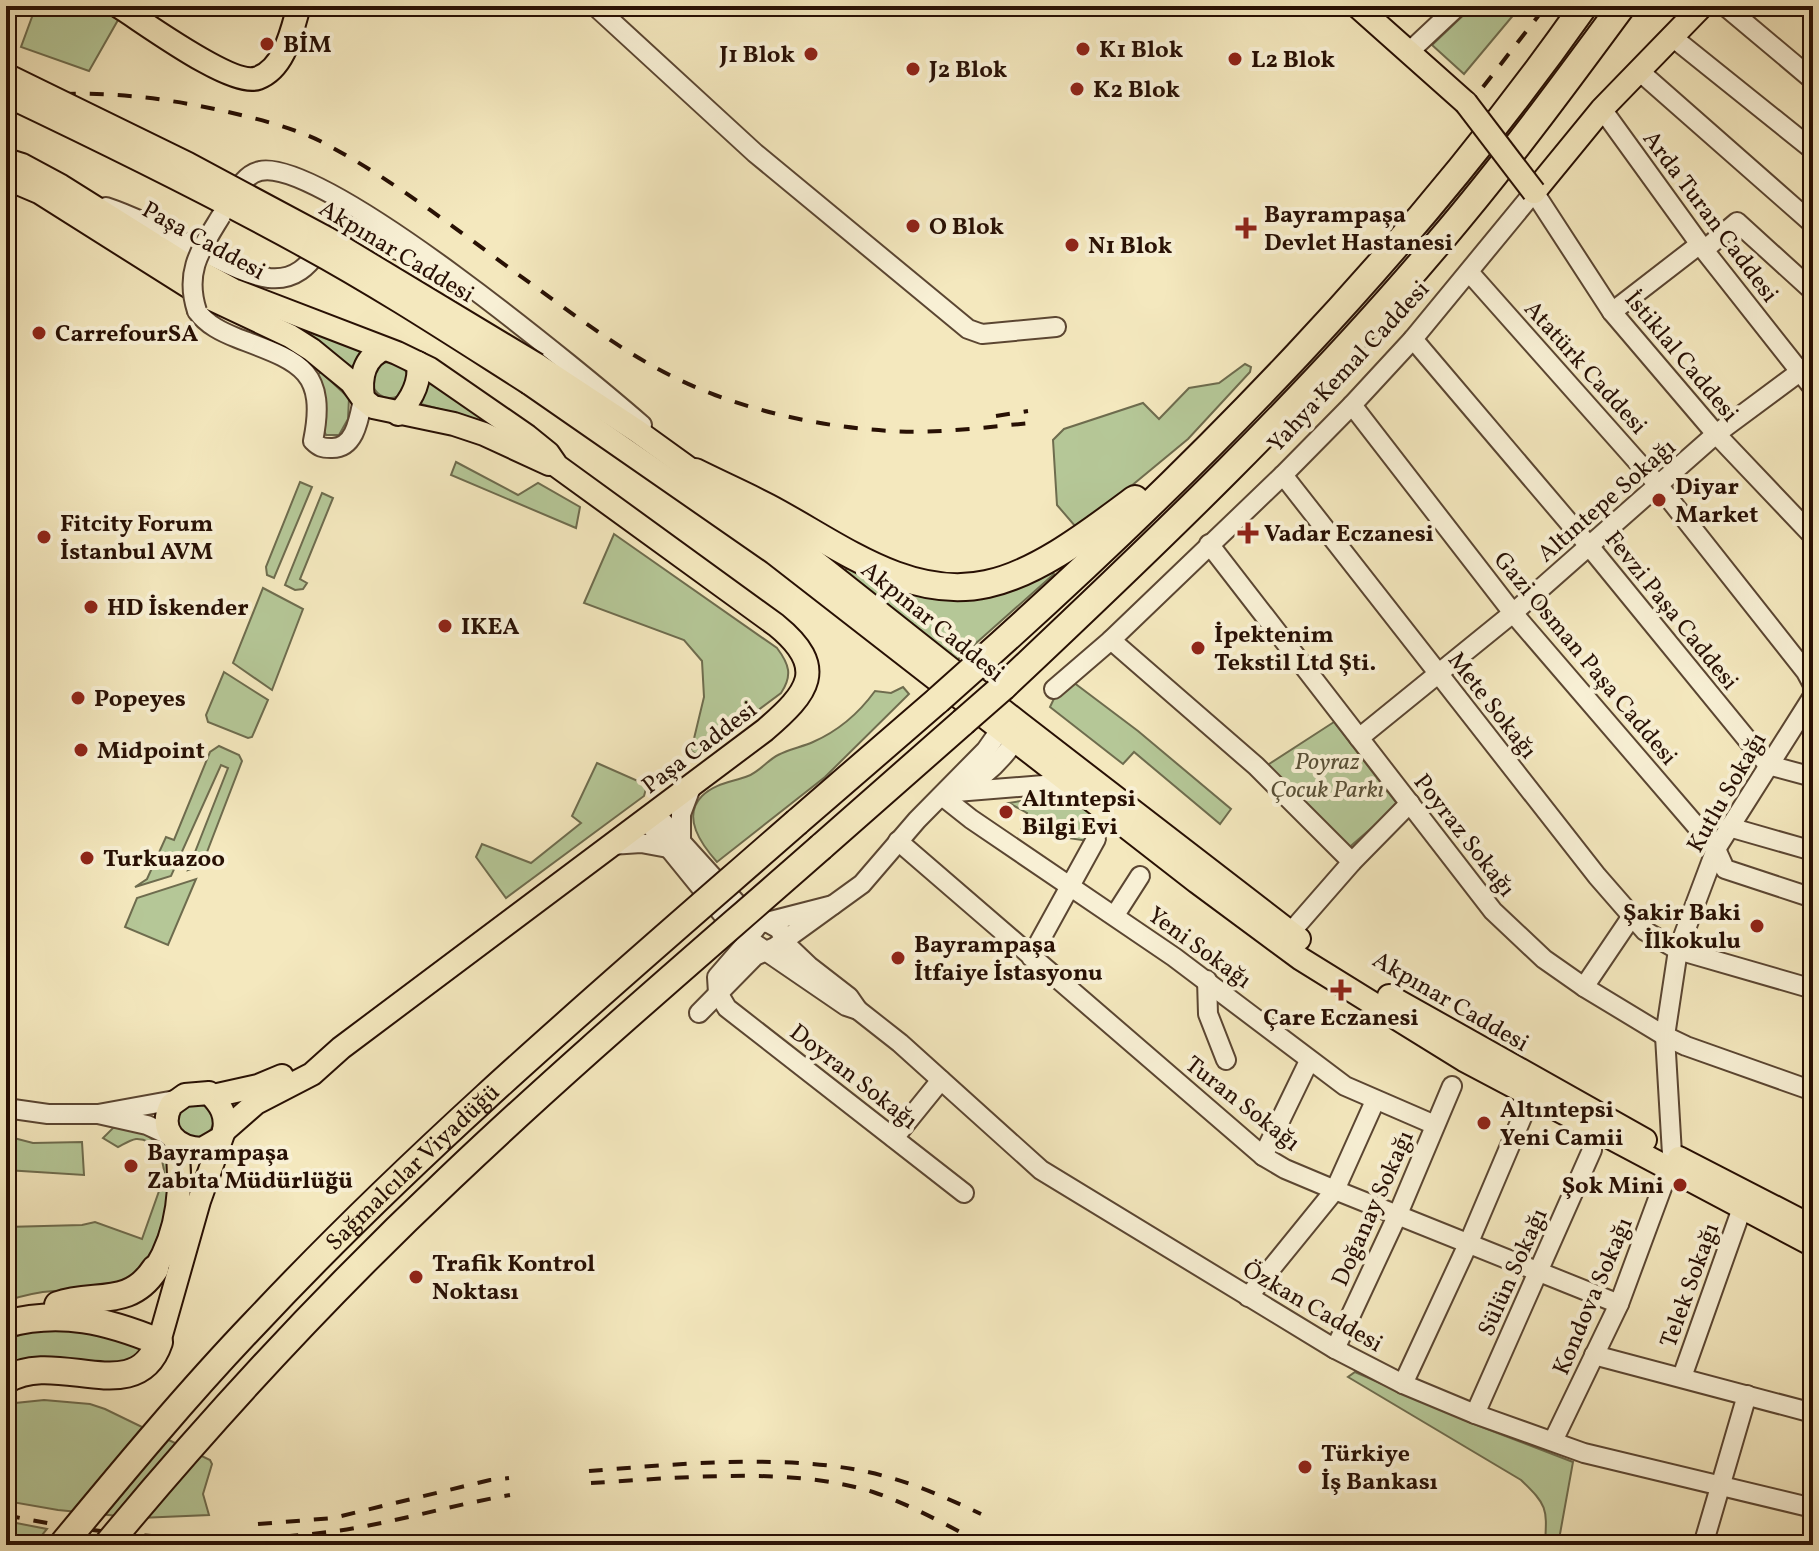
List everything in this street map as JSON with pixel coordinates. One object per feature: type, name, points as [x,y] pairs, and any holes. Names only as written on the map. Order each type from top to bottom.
[{"type":"highway","points":[[695,472],[889,572],[937,586],[968,587],[1006,579],[1036,565],[1102,524],[1240,414],[1330,320],[1422,215],[1504,114],[1584,6]]},
{"type":"highway","name":"Sağmalcılar Viyadüğü","points":[[107,1545],[258,1370],[402,1225],[532,1103],[1003,687],[1185,515],[1351,342],[1482,190],[1622,6]]},
{"type":"highway","name":"Sağmalcılar Viyadüğü","points":[[62,1545],[238,1342],[353,1224],[562,1029],[1028,621],[1240,414]]},
{"type":"highway","points":[[38,1317],[49,1308],[66,1302],[103,1299],[127,1293],[155,1269]]},
{"type":"highway","points":[[6,1324],[38,1317],[86,1318],[159,1342],[147,1365],[135,1373],[103,1376],[38,1368],[20,1371],[6,1380]]},
{"type":"main road","points":[[118,6],[235,78],[257,78],[278,61],[286,48],[299,6]]},
{"type":"main road","points":[[1357,6],[1466,103],[1534,192]]},
{"type":"main road","name":"Yahya Kemal Caddesi","points":[[1534,192],[1602,109],[1702,6]]},
{"type":"main road","name":"Akpınar Caddesi","points":[[6,75],[188,164],[328,239],[533,374],[695,472],[857,593],[1068,783],[1301,959],[1464,1060],[1813,1227]]},
{"type":"main road","name":"Akpınar Caddesi","points":[[6,95],[178,179],[307,247],[425,317],[533,374],[1011,731],[1334,963],[1575,1102],[1742,1208],[1813,1245]]},
{"type":"main road","name":"Paşa Caddesi","points":[[6,160],[38,173],[233,290],[384,349]]},
{"type":"main road","name":"Paşa Caddesi","points":[[6,178],[39,192],[199,293],[290,336],[351,382],[363,399]]},
{"type":"main road","points":[[384,349],[418,363],[414,392],[398,414],[373,407],[363,399],[362,372],[376,353],[384,349]]},
{"type":"main road","name":"Paşa Caddesi","points":[[222,1134],[256,1103],[312,1074],[341,1048],[765,730],[797,701],[807,675],[802,649],[776,625],[557,466],[548,453],[527,436],[418,363]]},
{"type":"main road","name":"Paşa Caddesi","points":[[398,414],[454,424],[557,466]]},
{"type":"main road","name":"Paşa Caddesi","points":[[213,1096],[275,1079],[341,1048]]},
{"type":"main road","points":[[155,1269],[171,1229],[179,1198],[181,1171],[166,1118],[175,1100],[209,1093],[224,1113],[222,1134],[199,1201],[159,1342]]},
{"type":"main road","points":[[174,1139],[183,1146],[202,1149],[222,1134]]},
{"type":"street","points":[[595,6],[755,153],[963,326],[982,334],[1056,327]]},
{"type":"street","points":[[1410,51],[1458,6]]},
{"type":"street","points":[[1725,6],[1813,80]]},
{"type":"street","points":[[1671,36],[1812,148]]},
{"type":"street","points":[[1638,70],[1813,224]]},
{"type":"street","name":"Arda Turan Caddesi","points":[[1602,109],[1702,247],[1806,367],[1813,388]]},
{"type":"street","points":[[363,399],[359,421],[346,445],[340,448],[321,447],[313,441],[319,414],[318,399],[306,373],[297,364],[273,352],[212,327],[197,311],[191,280],[194,267],[221,216],[242,183],[252,174],[262,170],[274,171],[310,184],[340,199],[430,258],[555,351],[695,472]]},
{"type":"street","name":"Yahya Kemal Caddesi","points":[[1054,689],[1111,640],[1352,405],[1413,339],[1534,192]]},
{"type":"street","name":"İstiklal Caddesi","points":[[1534,192],[1612,312],[1716,434],[1813,536]]},
{"type":"street","points":[[81,198],[122,212],[228,264],[267,277],[284,278],[298,272],[337,232],[348,228],[359,230],[394,249],[430,258]]},
{"type":"street","points":[[1612,312],[1737,222],[1813,291]]},
{"type":"street","name":"Atatürk Caddesi","points":[[1469,272],[1659,486],[1806,672],[1813,685]]},
{"type":"street","name":"Fevzi Paşa Caddesi","points":[[1413,339],[1589,546],[1768,765]]},
{"type":"street","name":"Altıntepe Sokağı","points":[[1359,738],[1513,613],[1716,434],[1806,367]]},
{"type":"street","name":"Gazi Osman Paşa Caddesi","points":[[1352,405],[1513,613],[1716,849],[1725,869],[1813,898]]},
{"type":"street","name":"Mete Sokağı","points":[[1283,475],[1438,675],[1645,931],[1678,950],[1813,989]]},
{"type":"street","name":"Poyraz Sokağı","points":[[1209,544],[1493,911],[1544,959],[1665,1036],[1813,1091]]},
{"type":"street","points":[[1111,640],[1256,766],[1352,862]]},
{"type":"street","name":"Kutlu Sokağı","points":[[1670,1161],[1665,1036],[1678,950],[1716,849],[1813,696]]},
{"type":"street","points":[[699,1013],[718,993],[717,977],[758,945],[775,947],[862,884],[898,841],[949,794],[986,750],[1011,731]]},
{"type":"street","points":[[1768,765],[1813,777]]},
{"type":"street","points":[[949,794],[1068,783]]},
{"type":"street","points":[[674,846],[692,785]]},
{"type":"street","name":"Yeni Sokağı","points":[[949,794],[971,819],[1207,980],[1345,1086],[1435,1125]]},
{"type":"street","points":[[1290,933],[1352,862],[1410,803]]},
{"type":"street","points":[[651,816],[674,846]]},
{"type":"street","points":[[1729,827],[1813,851]]},
{"type":"street","points":[[1031,957],[1096,839]]},
{"type":"street","name":"Turan Sokağı","points":[[898,841],[1263,1156],[1335,1190],[1619,1304]]},
{"type":"street","points":[[610,845],[641,843],[674,846]]},
{"type":"street","name":"Özkan Caddesi","points":[[674,846],[740,907],[779,929],[783,939],[809,966],[849,997],[858,1010],[1049,1175],[1335,1349],[1403,1384],[1584,1453],[1813,1508]]},
{"type":"street","name":"Özkan Caddesi","points":[[674,846],[724,916],[758,945],[846,1006],[858,1010]]},
{"type":"street","points":[[1115,915],[1140,876]]},
{"type":"street","points":[[758,945],[755,927],[833,905]]},
{"type":"street","points":[[1584,987],[1632,916]]},
{"type":"street","points":[[1207,980],[1208,1014],[1226,1060]]},
{"type":"street","name":"Doyran Sokağı","points":[[718,993],[727,1008],[964,1193]]},
{"type":"street","points":[[1263,1156],[1309,1061]]},
{"type":"street","points":[[894,1138],[941,1080]]},
{"type":"street","name":"Doğanay Sokağı","points":[[1335,1349],[1398,1214],[1452,1086]]},
{"type":"street","points":[[6,1108],[48,1114],[98,1114],[175,1100]]},
{"type":"street","points":[[1248,1297],[1335,1190],[1375,1101]]},
{"type":"street","points":[[98,1114],[147,1125],[174,1139]]},
{"type":"street","points":[[1403,1384],[1469,1242],[1523,1115]]},
{"type":"street","name":"Sülün Sokağı","points":[[1475,1414],[1592,1150]]},
{"type":"street","name":"Kondova Sokağı","points":[[1553,1441],[1619,1304],[1670,1161]]},
{"type":"street","name":"Telek Sokağı","points":[[1682,1377],[1742,1208]]},
{"type":"street","points":[[1594,1355],[1813,1413]]},
{"type":"street","points":[[1703,1545],[1747,1395]]},
{"type":"green space","points":[[36,6],[96,6],[118,20],[89,71],[21,47]]},
{"type":"green space","points":[[1473,6],[1521,6],[1464,74],[1432,45]]},
{"type":"green space","points":[[278,317],[366,350],[352,367]]},
{"type":"green space","points":[[390,362],[403,367],[408,380],[403,393],[390,398],[377,393],[372,380],[377,367]]},
{"type":"green space","points":[[1245,364],[1251,367],[1250,372],[1188,439],[1084,525],[1075,526],[1057,505],[1053,440],[1064,429],[1143,403],[1159,419],[1189,388],[1219,383]]},
{"type":"green space","points":[[321,372],[349,398],[348,419],[339,435],[326,435],[323,429],[325,402],[317,375]]},
{"type":"green space","points":[[429,377],[517,441],[454,413],[421,404]]},
{"type":"green space","points":[[456,462],[518,495],[538,483],[580,507],[576,528],[451,475]]},
{"type":"green space","points":[[300,482],[312,487],[274,578],[267,575],[266,567]]},
{"type":"green space","points":[[322,493],[333,498],[300,579],[307,583],[303,589],[295,590],[285,585]]},
{"type":"green space","points":[[614,534],[777,648],[787,665],[787,681],[781,693],[698,755],[691,751],[704,697],[702,661],[684,640],[584,603]]},
{"type":"green space","points":[[848,567],[939,598],[975,599],[1050,568],[1054,574],[956,661],[843,573]]},
{"type":"green space","points":[[263,588],[303,609],[272,690],[233,663]]},
{"type":"green space","points":[[224,672],[268,700],[252,737],[208,722],[206,715]]},
{"type":"green space","points":[[1073,682],[1138,731],[1231,809],[1220,824],[1134,752],[1123,764],[1050,707],[1059,688]]},
{"type":"green space","points":[[903,687],[909,694],[825,777],[717,862],[700,839],[694,822],[693,813],[702,796],[718,786],[752,774],[782,753],[831,732],[855,714],[875,691],[891,693]]},
{"type":"green space","name":"Poyraz Çocuk Parkı","points":[[1334,722],[1398,805],[1345,851],[1266,766]]},
{"type":"green space","points":[[219,746],[239,755],[242,761],[202,865],[188,870],[228,768],[221,765],[171,876],[135,887],[147,879],[166,837],[174,840],[210,752]]},
{"type":"green space","points":[[597,763],[647,785],[644,796],[506,898],[476,857],[482,844],[531,863],[581,823],[572,816]]},
{"type":"green space","points":[[1058,795],[1099,817],[1088,841],[1021,831],[1027,813],[1009,803]]},
{"type":"green space","points":[[196,879],[168,945],[125,927],[137,898]]},
{"type":"green space","points":[[200,1101],[212,1115],[213,1125],[200,1138],[181,1134],[175,1116],[177,1110]]},
{"type":"green space","points":[[121,1125],[154,1141],[167,1160],[168,1198],[150,1256],[130,1279],[112,1287],[41,1292],[6,1301],[6,1227],[95,1222],[142,1239],[164,1177],[163,1164],[149,1142],[134,1140],[118,1147],[103,1138]]},
{"type":"green space","points":[[6,1136],[33,1143],[82,1142],[84,1175],[6,1170]]},
{"type":"green space","points":[[72,1327],[142,1346],[142,1358],[112,1367],[66,1358],[6,1363],[6,1340],[31,1331]]},
{"type":"green space","points":[[1355,1372],[1474,1424],[1573,1462],[1558,1545],[1545,1545],[1544,1508],[1521,1480],[1348,1377]]},
{"type":"green space","points":[[44,1400],[90,1404],[105,1409],[210,1460],[212,1464],[203,1494],[209,1515],[139,1518],[6,1501],[6,1404]]},
{"type":"green space","points":[[6,1521],[47,1529],[34,1545],[6,1545]]},
{"type":"railway","points":[[1483,87],[1546,6]]},
{"type":"railway","points":[[6,87],[35,84]]},
{"type":"railway","points":[[6,99],[90,94],[173,101],[228,112],[309,136],[348,156],[401,190],[574,315],[642,360],[690,385],[758,409],[825,424],[909,432],[1031,423]]},
{"type":"railway","points":[[996,416],[1028,411]]},
{"type":"railway","points":[[589,1471],[738,1462],[814,1464],[897,1480],[981,1514]]},
{"type":"railway","points":[[591,1483],[734,1476],[807,1479],[873,1492],[968,1536]]},
{"type":"railway","points":[[258,1524],[333,1518],[509,1478]]},
{"type":"railway","points":[[6,1515],[129,1534],[254,1538],[357,1528],[510,1495]]},
{"type":"place","name":"BİM","points":[[267,44]]},
{"type":"place","name":"K1 Blok","points":[[1083,49]]},
{"type":"place","name":"J1 Blok","points":[[811,54]]},
{"type":"place","name":"L2 Blok","points":[[1235,59]]},
{"type":"place","name":"J2 Blok","points":[[913,69]]},
{"type":"place","name":"K2 Blok","points":[[1077,89]]},
{"type":"place","name":"O Blok","points":[[913,226]]},
{"type":"place","name":"Bayrampaşa Devlet Hastanesi","points":[[1246,228]]},
{"type":"place","name":"N1 Blok","points":[[1072,245]]},
{"type":"place","name":"CarrefourSA","points":[[39,333]]},
{"type":"place","name":"Diyar Market","points":[[1659,500]]},
{"type":"place","name":"Vadar Eczanesi","points":[[1248,533]]},
{"type":"place","name":"Fitcity Forum İstanbul AVM","points":[[44,537]]},
{"type":"place","name":"HD İskender","points":[[91,607]]},
{"type":"place","name":"IKEA","points":[[445,626]]},
{"type":"place","name":"İpektenim Tekstil Ltd Şti.","points":[[1198,648]]},
{"type":"place","name":"Popeyes","points":[[78,698]]},
{"type":"place","name":"Midpoint","points":[[81,750]]},
{"type":"place","name":"Altıntepsi Bilgi Evi","points":[[1006,812]]},
{"type":"place","name":"Turkuazoo","points":[[87,858]]},
{"type":"place","name":"Şakir Baki İlkokulu","points":[[1757,926]]},
{"type":"place","name":"Bayrampaşa İtfaiye İstasyonu","points":[[898,958]]},
{"type":"place","name":"Çare Eczanesi","points":[[1341,990]]},
{"type":"place","name":"Altıntepsi Yeni Camii","points":[[1484,1123]]},
{"type":"place","name":"Bayrampaşa Zabıta Müdürlüğü","points":[[131,1166]]},
{"type":"place","name":"Şok Mini","points":[[1680,1185]]},
{"type":"place","name":"Trafik Kontrol Noktası","points":[[416,1277]]},
{"type":"place","name":"Türkiye İş Bankası","points":[[1305,1467]]}]
